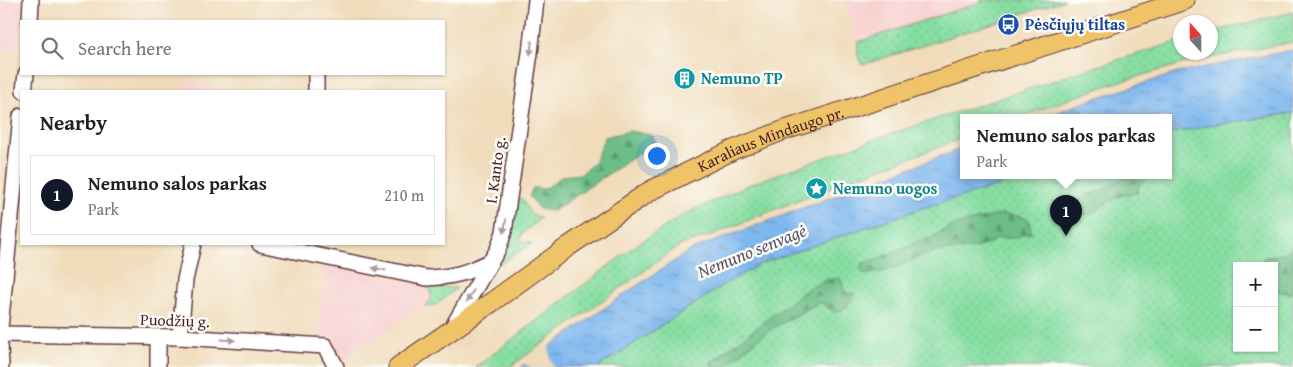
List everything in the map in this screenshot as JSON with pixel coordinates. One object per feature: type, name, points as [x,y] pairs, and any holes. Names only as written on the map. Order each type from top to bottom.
[{"type":"main road","name":"Karaliaus Mindaugo pr.","points":[[398,367],[650,191],[733,150],[800,125],[1185,0]]},
{"type":"street","points":[[30,20],[31,0]]},
{"type":"street","name":"I. Kanto g.","points":[[450,332],[491,261],[504,232],[536,0]]},
{"type":"street","points":[[24,90],[26,75]]},
{"type":"street","points":[[316,75],[316,90]]},
{"type":"street","points":[[0,328],[12,183],[20,123]]},
{"type":"street","points":[[180,337],[185,280],[193,245]]},
{"type":"street","points":[[269,245],[312,250],[427,278],[448,277],[465,273],[491,261]]},
{"type":"street","name":"Puodžių g.","points":[[0,334],[180,337],[325,346],[336,367]]},
{"type":"street","points":[[158,337],[158,367]]},
{"type":"street","points":[[0,345],[1,367]]},
{"type":"shaded area","points":[[0,0],[23,0],[19,50],[0,49]]},
{"type":"shaded area","points":[[844,0],[980,0],[981,2],[858,42]]},
{"type":"shaded area","points":[[185,80],[228,90],[183,90]]},
{"type":"shaded area","points":[[323,263],[428,287],[457,288],[436,305],[416,310],[334,367],[324,367],[319,344]]},
{"type":"green space","points":[[980,0],[1065,0],[865,64],[862,64],[859,59],[858,42],[981,2]]},
{"type":"green space","points":[[1293,12],[1293,42],[1218,56],[1218,30]]},
{"type":"green space","points":[[1173,43],[1173,60],[1199,60],[1111,84],[1028,114],[960,114],[960,139],[679,246],[510,367],[476,367],[636,245],[685,214],[748,185],[881,137]]},
{"type":"green space","points":[[1293,113],[1293,367],[598,367],[728,282],[760,264],[919,209],[1001,185],[1008,179],[1172,179],[1172,133],[1211,125]]},
{"type":"green space","points":[[630,131],[652,135],[656,142],[553,211],[539,209],[529,196],[533,188],[545,189],[562,176],[581,174],[594,163],[605,137]]},
{"type":"green space","points":[[1121,179],[1146,179],[1138,188],[1138,193],[1118,197],[1090,214],[1086,215],[1083,213],[1079,202],[1088,195],[1103,190]]},
{"type":"green space","points":[[517,198],[522,199],[530,213],[541,218],[522,234],[521,241],[532,243],[500,264],[510,246]]},
{"type":"green space","points":[[1001,214],[1020,216],[1029,220],[1031,233],[1022,234],[1018,238],[997,238],[975,248],[934,252],[873,274],[864,274],[861,269],[862,264],[910,246],[923,239],[932,238],[947,228]]},
{"type":"green space","points":[[1293,245],[1293,286],[1290,294],[1278,291],[1278,262],[1259,262],[1263,258],[1287,252]]},
{"type":"green space","points":[[840,278],[845,292],[855,294],[846,307],[836,313],[820,302],[771,329],[724,367],[712,367],[711,362],[809,288],[827,280]]},
{"type":"green space","points":[[428,287],[457,288],[436,305],[425,307],[431,297]]},
{"type":"water","points":[[1293,50],[1293,113],[1211,125],[1172,133],[1172,114],[1054,114],[1093,99],[1181,72]]},
{"type":"water","name":"Nemuno senvagė","points":[[960,149],[960,179],[1008,179],[1001,185],[919,209],[760,264],[728,282],[598,367],[521,367],[691,250]]},
{"type":"pier","points":[[549,344],[550,358],[554,367],[531,367],[522,363]]},
{"type":"place","name":"Pėsčiųjų tiltas","points":[[1009,24]]},
{"type":"place","name":"Nemuno TP","points":[[685,78]]},
{"type":"place","name":"Nemuno uogos","points":[[817,188]]},
{"type":"place","name":"Nemuno salos parkas","points":[[1066,236]]}]
